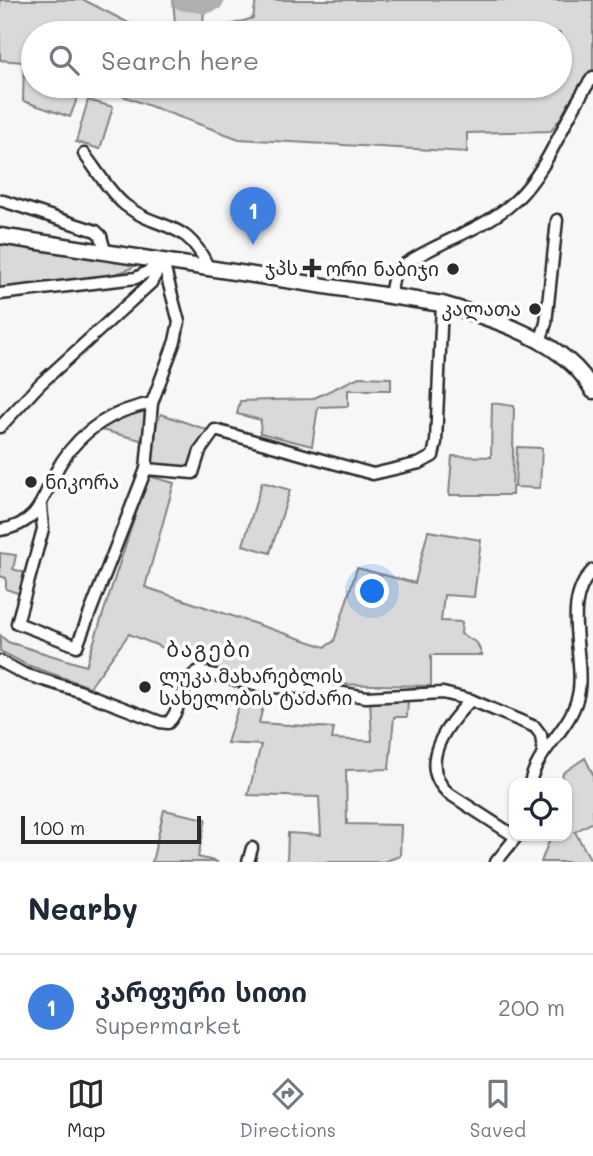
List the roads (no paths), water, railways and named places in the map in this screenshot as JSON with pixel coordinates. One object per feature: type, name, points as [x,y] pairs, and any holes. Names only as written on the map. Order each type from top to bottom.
[{"type":"main road","points":[[0,236],[442,304],[476,314],[554,350],[578,370],[593,391]]},
{"type":"street","points":[[390,295],[394,275],[399,268],[478,225],[517,198],[546,160],[592,80]]},
{"type":"street","points":[[84,154],[124,205],[180,230],[190,239],[209,269]]},
{"type":"street","points":[[0,200],[96,231],[101,236],[105,251]]},
{"type":"street","points":[[540,342],[546,323],[557,220]]},
{"type":"street","points":[[0,294],[136,278],[163,262]]},
{"type":"street","points":[[41,506],[43,529],[17,623],[77,646],[146,469],[152,403],[167,368],[178,323],[163,262]]},
{"type":"street","points":[[0,427],[40,384],[151,283],[163,262]]},
{"type":"street","points":[[146,469],[193,473],[200,451],[215,430],[373,474],[420,463],[433,456],[436,442],[442,304]]},
{"type":"street","points":[[0,530],[24,524],[41,506],[62,462],[78,441],[119,412],[152,403]]},
{"type":"street","points":[[532,778],[543,751],[564,729],[577,699],[580,681],[574,632],[583,587],[593,570]]},
{"type":"street","points":[[0,661],[24,674],[168,723],[174,717],[193,674],[199,671],[216,673],[263,687],[314,688],[366,697],[443,693],[471,700],[535,727],[541,735],[543,751]]},
{"type":"street","points":[[471,700],[441,735],[436,775],[440,785],[448,793],[509,832]]},
{"type":"street","points":[[496,862],[512,841]]},
{"type":"street","points":[[248,862],[252,848]]},
{"type":"waterway","points":[[183,0],[206,3],[214,0]]},
{"type":"place","name":"კარფური სითი","points":[[253,245]]},
{"type":"place","name":"ჯპს","points":[[312,268]]},
{"type":"place","name":"ორი ნაბიჯი","points":[[453,269]]},
{"type":"place","name":"კალათა","points":[[535,309]]},
{"type":"place","name":"ნიკორა","points":[[31,482]]},
{"type":"place","name":"ლუკა მახარებლის სახელობის ტაძარი","points":[[145,687]]},
{"type":"district","name":"ბაგები","points":[[209,650]]}]
